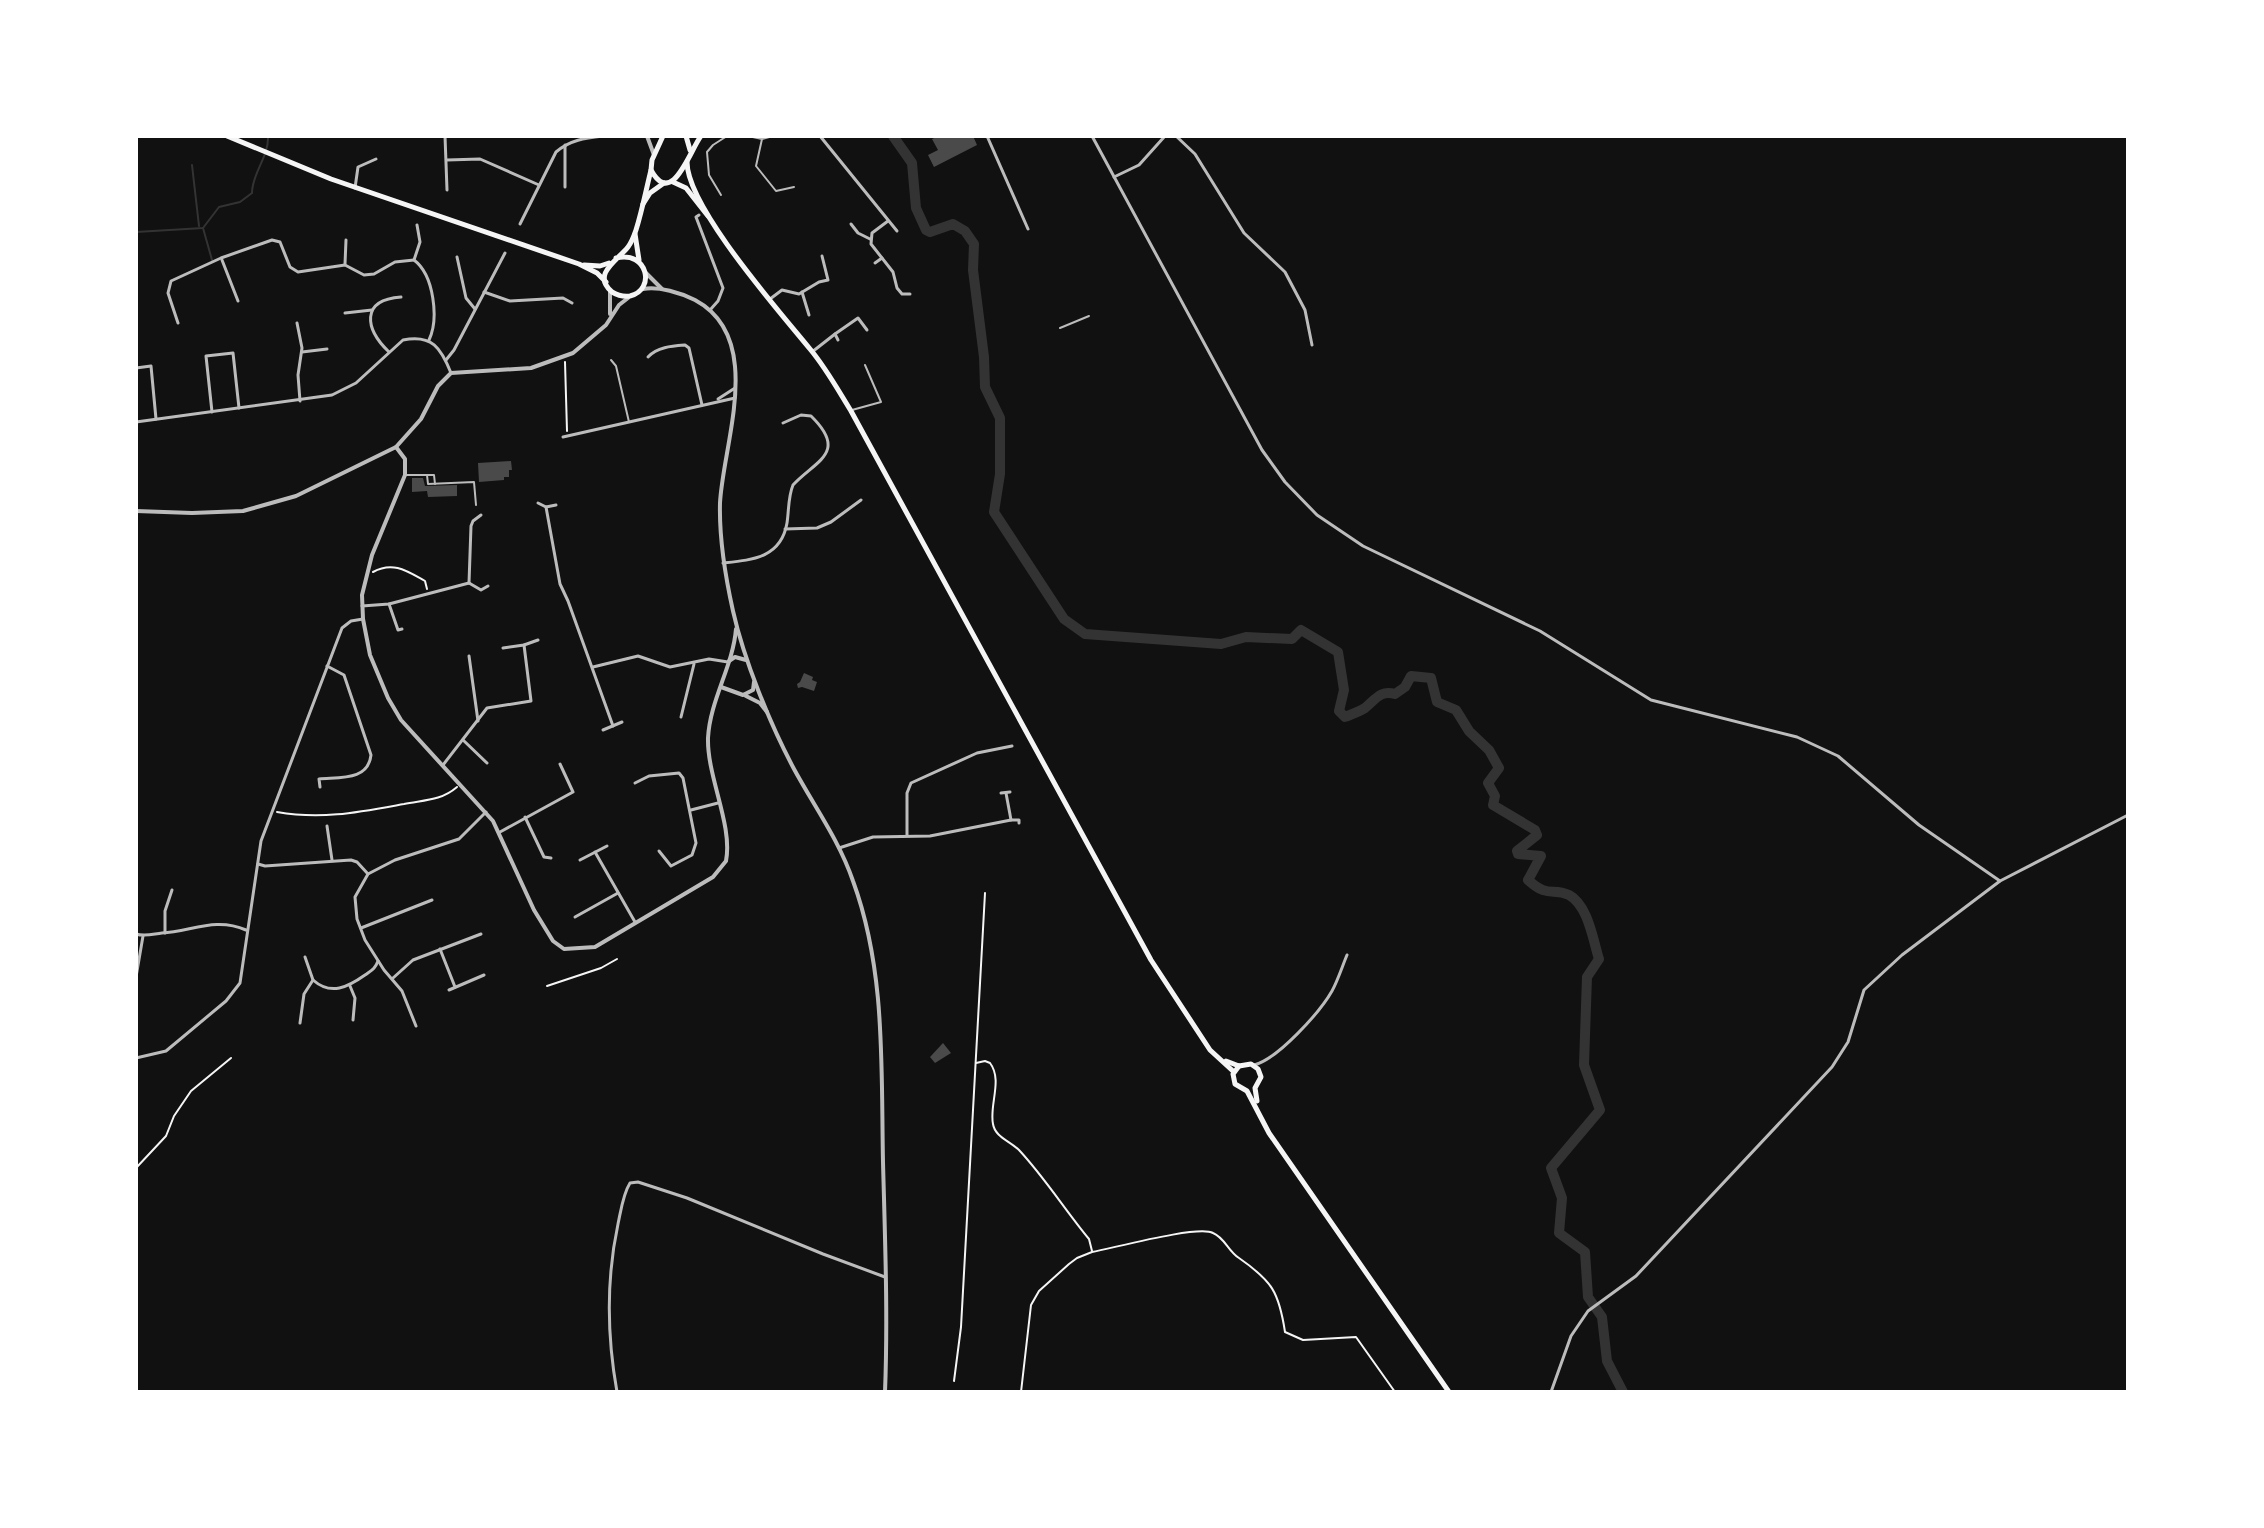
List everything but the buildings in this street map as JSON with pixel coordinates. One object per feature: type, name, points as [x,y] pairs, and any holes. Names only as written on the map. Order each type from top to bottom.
[{"type":"main road","points":[[227,136],[296,167],[579,264],[597,273],[616,294],[630,296],[641,290],[644,284],[645,271],[639,261],[635,233]]},
{"type":"main road","points":[[579,264],[600,266],[628,248],[635,233],[654,155],[663,136]]},
{"type":"main road","points":[[686,136],[690,154]]},
{"type":"main road","points":[[672,182],[701,136]]},
{"type":"main road","points":[[687,162],[690,182],[742,266],[812,352],[851,411],[1151,960],[1215,1055],[1234,1072],[1235,1084],[1247,1091],[1269,1133],[1449,1392]]},
{"type":"main road","points":[[651,170],[664,183]]},
{"type":"main road","points":[[642,204],[650,193],[664,183],[672,182],[686,188],[712,219]]},
{"type":"main road","points":[[616,258],[624,256],[639,261]]},
{"type":"main road","points":[[606,282],[605,272],[609,263]]},
{"type":"main road","points":[[1215,1055],[1239,1066]]},
{"type":"main road","points":[[1234,1072],[1247,1063],[1259,1071],[1260,1081],[1255,1088],[1247,1091]]},
{"type":"main road","points":[[1255,1088],[1257,1106]]},
{"type":"street","points":[[445,136],[447,190]]},
{"type":"street","points":[[520,224],[556,152],[578,139],[603,136]]},
{"type":"street","points":[[647,136],[654,155]]},
{"type":"street","points":[[721,195],[709,175],[707,152],[727,136]]},
{"type":"street","points":[[748,136],[762,139],[773,136]]},
{"type":"street","points":[[820,136],[897,231]]},
{"type":"street","points":[[987,136],[1028,229]]},
{"type":"street","points":[[1092,136],[1262,450],[1285,482],[1317,515],[1363,546],[1540,631],[1651,700],[1797,737],[1838,756],[1919,825],[2000,881]]},
{"type":"street","points":[[1114,177],[1139,165],[1165,136]]},
{"type":"street","points":[[1176,136],[1195,154],[1244,233],[1285,272],[1305,310],[1312,345]]},
{"type":"street","points":[[762,139],[756,166],[776,191],[794,187]]},
{"type":"street","points":[[565,145],[565,187]]},
{"type":"street","points":[[355,188],[358,167],[376,159]]},
{"type":"street","points":[[447,160],[480,159],[539,185]]},
{"type":"street","points":[[699,215],[696,217],[723,288],[710,310]]},
{"type":"street","points":[[888,221],[872,233],[871,244],[893,272],[897,288],[902,294],[910,294]]},
{"type":"street","points":[[851,224],[858,233],[870,239]]},
{"type":"street","points":[[414,260],[420,242],[417,225]]},
{"type":"street","points":[[178,323],[168,293],[170,283],[221,258],[275,240],[280,242],[290,267],[295,271],[345,265],[368,275],[378,273],[395,262],[414,260]]},
{"type":"street","points":[[345,265],[346,240]]},
{"type":"street","points":[[446,360],[505,253]]},
{"type":"street","points":[[770,299],[782,290],[799,294],[828,280],[822,256]]},
{"type":"street","points":[[457,257],[466,298],[475,309]]},
{"type":"street","points":[[221,258],[238,301]]},
{"type":"street","points":[[875,263],[882,258]]},
{"type":"street","points":[[414,260],[427,278],[434,323],[429,340]]},
{"type":"street","points":[[645,271],[665,290]]},
{"type":"street","points":[[641,290],[653,288],[688,297],[710,310],[728,340],[734,364],[736,398],[721,487],[720,522],[723,563],[736,625],[769,714],[795,771],[839,848],[866,922],[878,984],[885,1392]]},
{"type":"street","points":[[610,290],[610,316]]},
{"type":"street","points":[[484,292],[510,301],[563,298],[572,303]]},
{"type":"street","points":[[802,292],[809,315]]},
{"type":"street","points":[[136,511],[220,513],[270,505],[333,479],[396,447],[421,419],[438,386],[451,373],[531,368],[573,353],[606,325],[610,316],[630,296]]},
{"type":"street","points":[[389,352],[374,336],[372,310],[379,302],[401,297]]},
{"type":"street","points":[[345,313],[372,310]]},
{"type":"street","points":[[1060,328],[1089,316]]},
{"type":"street","points":[[812,352],[858,318],[867,330]]},
{"type":"street","points":[[297,323],[302,352],[298,375],[300,401]]},
{"type":"street","points":[[835,334],[838,340]]},
{"type":"street","points":[[136,422],[300,401],[344,390],[368,374],[403,340],[429,340],[446,360],[451,373]]},
{"type":"street","points":[[648,357],[654,351],[677,345],[689,348],[702,405]]},
{"type":"street","points":[[302,352],[327,349]]},
{"type":"street","points":[[212,412],[203,356],[235,352],[239,409]]},
{"type":"street","points":[[611,360],[616,366],[629,423]]},
{"type":"street","points":[[136,368],[157,364]]},
{"type":"street","points":[[851,411],[881,402],[865,365]]},
{"type":"street","points":[[151,366],[156,420]]},
{"type":"street","points":[[715,401],[736,388]]},
{"type":"street","points":[[565,436],[736,398]]},
{"type":"street","points":[[723,563],[770,554],[785,529],[793,485],[824,459],[827,447],[822,429],[811,416],[801,415],[790,423],[783,423]]},
{"type":"street","points":[[396,447],[405,459],[405,475],[364,582],[363,619],[370,655],[395,712],[486,812],[500,832],[542,925],[553,941],[564,949],[595,947],[720,871],[728,853],[708,741],[736,625]]},
{"type":"street","points":[[405,475],[434,475],[435,484]]},
{"type":"street","points":[[427,475],[428,484],[474,482],[476,505]]},
{"type":"street","points":[[785,529],[817,528],[831,522],[861,500]]},
{"type":"street","points":[[538,503],[546,507],[556,505]]},
{"type":"street","points":[[546,507],[560,584],[613,726]]},
{"type":"street","points":[[469,583],[471,526],[481,515]]},
{"type":"street","points":[[362,606],[389,604],[469,583],[481,590],[488,586]]},
{"type":"street","points":[[389,604],[398,630],[402,629]]},
{"type":"street","points":[[136,1058],[166,1051],[226,1001],[240,983],[261,841],[342,628],[351,621],[363,619]]},
{"type":"street","points":[[503,648],[538,640]]},
{"type":"street","points":[[443,765],[487,708],[531,701],[524,645]]},
{"type":"street","points":[[469,656],[478,721]]},
{"type":"street","points":[[593,667],[638,656],[670,667],[709,659],[728,662],[739,657],[748,662]]},
{"type":"street","points":[[681,717],[694,664]]},
{"type":"street","points":[[320,787],[319,779],[360,775],[368,767],[371,755],[344,675],[327,666]]},
{"type":"street","points":[[743,695],[753,690],[753,676]]},
{"type":"street","points":[[721,687],[760,703],[769,714]]},
{"type":"street","points":[[603,730],[622,722]]},
{"type":"street","points":[[463,740],[487,763]]},
{"type":"street","points":[[907,835],[907,793],[911,783],[977,753],[1009,745]]},
{"type":"street","points":[[500,832],[573,792],[560,764]]},
{"type":"street","points":[[635,783],[649,776],[679,773],[683,778],[696,843],[692,855],[671,866],[659,851]]},
{"type":"street","points":[[1005,793],[1011,820]]},
{"type":"street","points":[[689,810],[718,803]]},
{"type":"street","points":[[416,1026],[402,991],[365,940],[357,919],[355,897],[368,874],[395,860],[454,842],[486,812]]},
{"type":"street","points":[[1551,1392],[1579,1321],[1636,1276],[1832,1067],[1848,1042],[1864,990],[1902,955],[2000,881],[2128,815]]},
{"type":"street","points":[[525,817],[544,857],[551,858]]},
{"type":"street","points":[[839,848],[873,837],[930,836],[1011,820],[1019,823]]},
{"type":"street","points":[[327,826],[332,860]]},
{"type":"street","points":[[580,860],[607,846]]},
{"type":"street","points":[[595,852],[635,922]]},
{"type":"street","points":[[257,864],[351,860],[368,874]]},
{"type":"street","points":[[165,933],[165,911],[172,890]]},
{"type":"street","points":[[575,917],[618,893]]},
{"type":"street","points":[[361,928],[432,900]]},
{"type":"street","points":[[136,934],[177,932],[214,923],[246,930]]},
{"type":"street","points":[[393,978],[413,960],[481,934]]},
{"type":"street","points":[[136,977],[143,936]]},
{"type":"street","points":[[440,949],[455,987]]},
{"type":"street","points":[[1259,1071],[1319,1008],[1332,990],[1347,955]]},
{"type":"street","points":[[305,957],[313,980],[331,989],[350,986],[376,967],[378,961]]},
{"type":"street","points":[[449,990],[484,975]]},
{"type":"street","points":[[300,1023],[304,994],[313,980]]},
{"type":"street","points":[[350,986],[355,998],[353,1020]]},
{"type":"street","points":[[1254,1065],[1264,1063]]},
{"type":"street","points":[[617,1392],[611,1361],[610,1277],[621,1211],[630,1183],[638,1182],[687,1198],[885,1277]]},
{"type":"path","points":[[564,356],[565,436]]},
{"type":"path","points":[[372,573],[391,566],[407,571],[425,581],[428,595]]},
{"type":"path","points":[[272,811],[300,816],[354,815],[441,798],[461,784]]},
{"type":"path","points":[[954,1381],[961,1327],[985,893]]},
{"type":"path","points":[[547,986],[601,968],[617,959]]},
{"type":"path","points":[[136,1168],[166,1136],[174,1116],[191,1091],[231,1058]]},
{"type":"path","points":[[976,1063],[990,1063],[996,1073],[993,1124],[997,1134],[1016,1147],[1035,1169],[1089,1239],[1092,1252]]},
{"type":"path","points":[[1021,1392],[1031,1305],[1039,1291],[1077,1258],[1092,1252],[1195,1231],[1212,1232],[1221,1238],[1236,1257],[1270,1282],[1279,1300],[1285,1332],[1303,1340],[1356,1337],[1395,1392]]},
{"type":"waterway","points":[[136,232],[203,228],[219,207],[240,202],[252,193],[268,136]]},
{"type":"waterway","points":[[893,136],[912,163],[916,208],[926,230],[930,232],[953,224],[965,231],[974,244],[973,270],[985,387],[1000,418],[1000,474],[994,512],[1064,619],[1085,634],[1221,644],[1246,637],[1292,639],[1301,630],[1338,652],[1344,690],[1339,711],[1345,717],[1365,708],[1382,694],[1395,694],[1405,687],[1411,676],[1431,678],[1437,702],[1456,710],[1469,731],[1489,750],[1499,768],[1488,783],[1495,796],[1493,805],[1535,830],[1537,835],[1517,851],[1518,854],[1541,856],[1528,880],[1546,891],[1569,895],[1581,907],[1599,959],[1587,977],[1584,1065],[1600,1110],[1551,1168],[1562,1198],[1559,1233],[1585,1252],[1588,1297],[1602,1317],[1607,1361],[1623,1392]]},
{"type":"waterway","points":[[192,165],[199,226]]},
{"type":"waterway","points":[[203,228],[212,260]]}]
